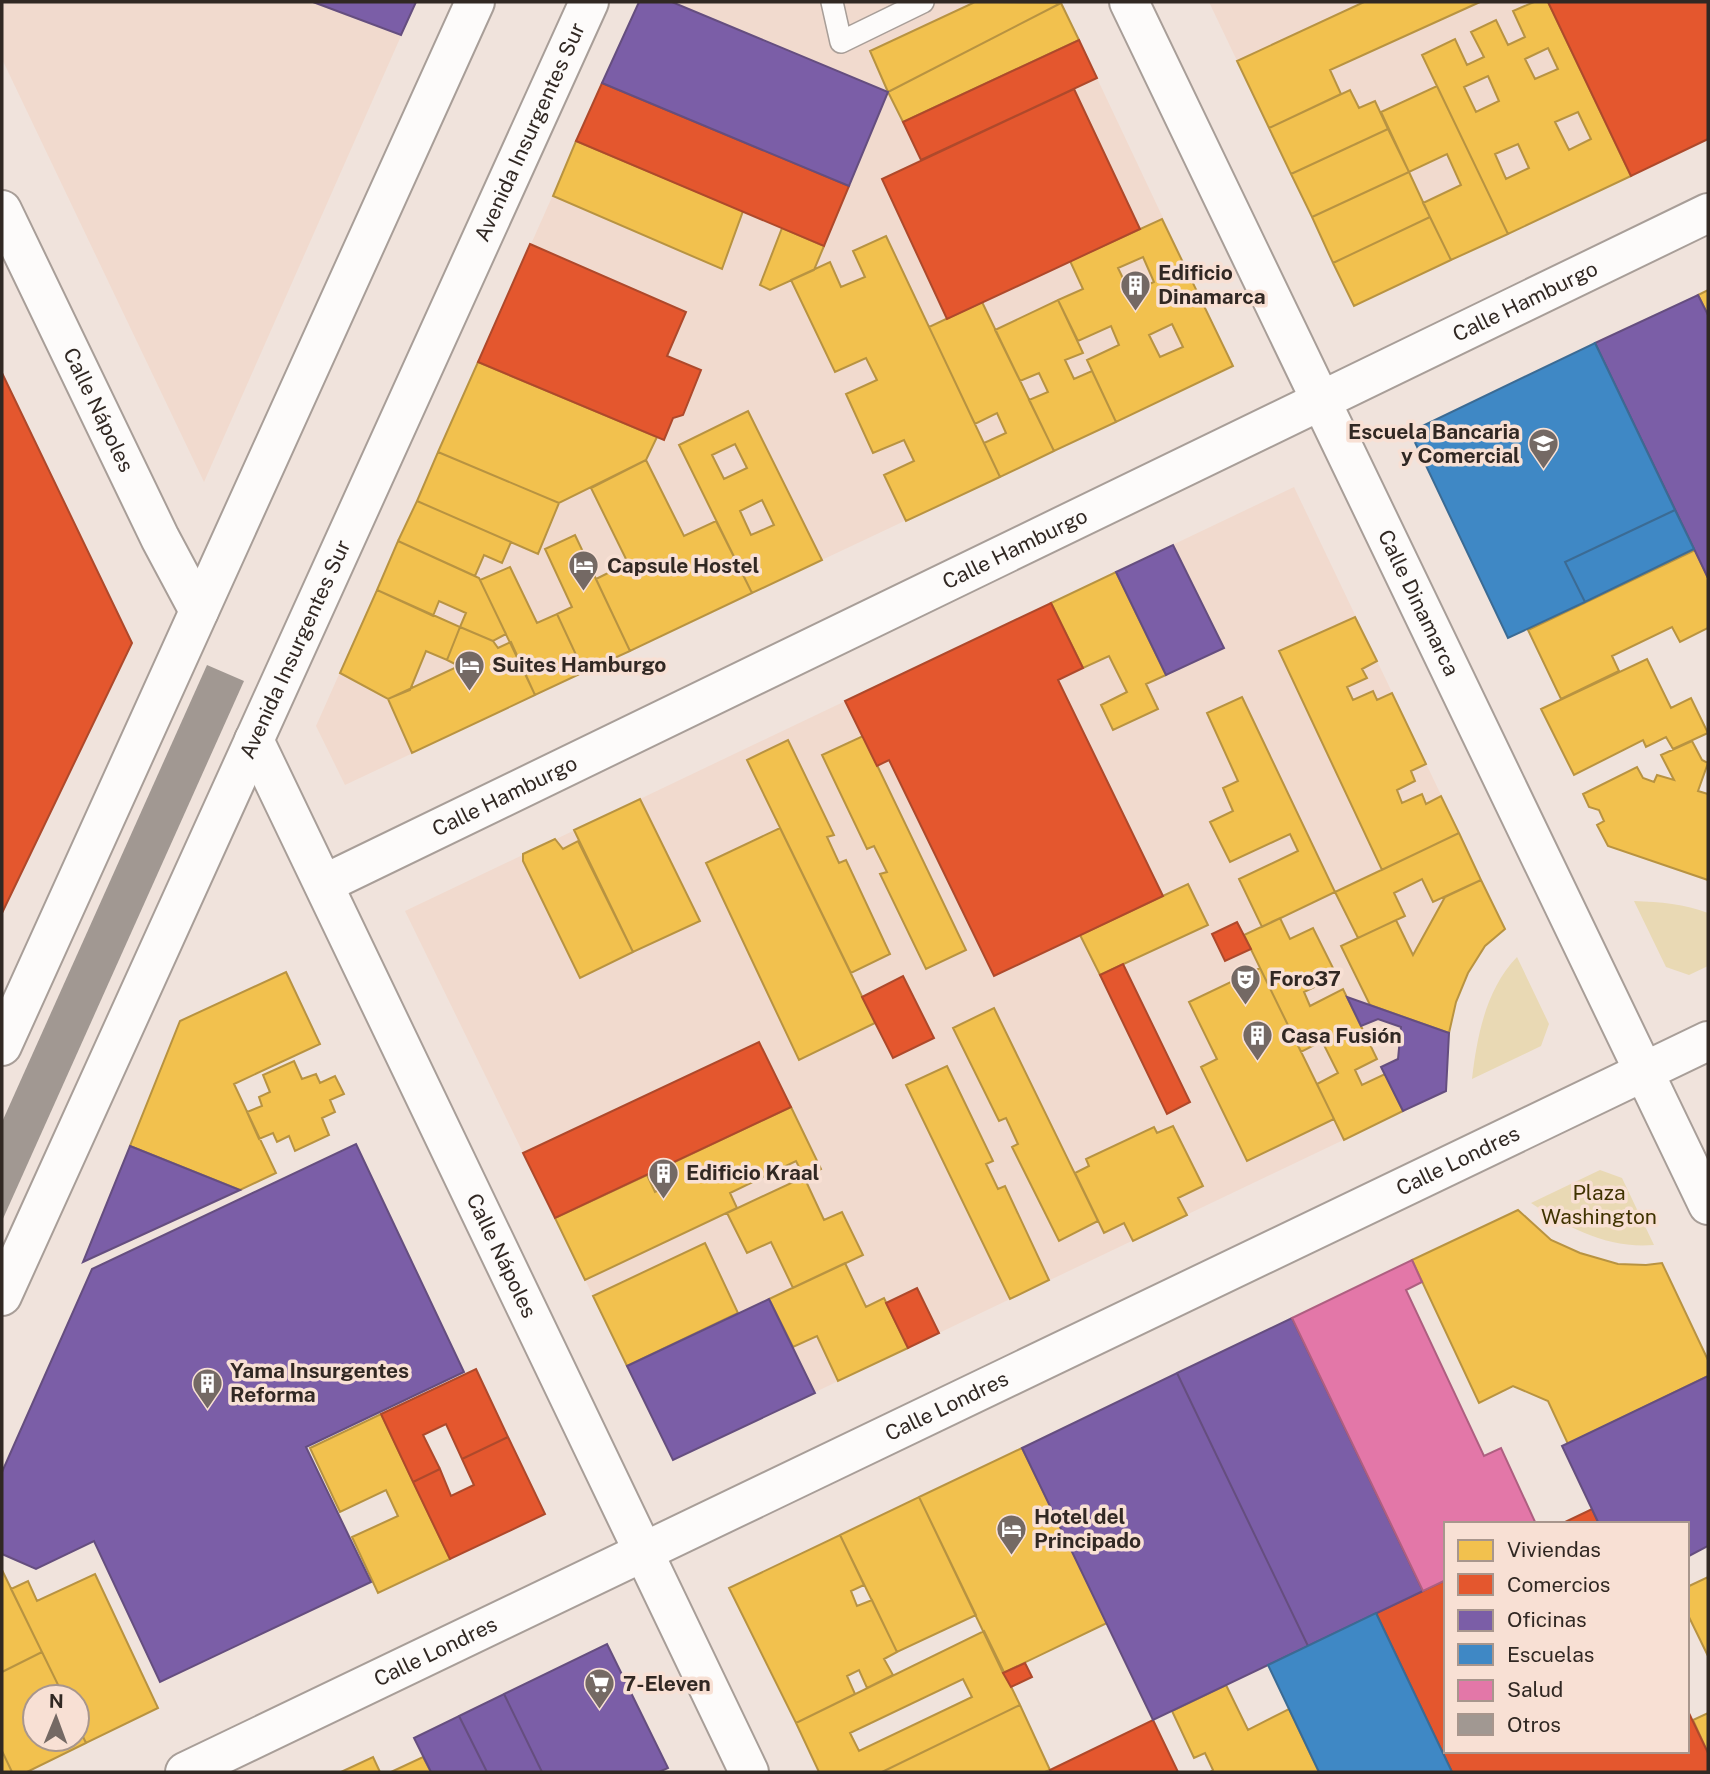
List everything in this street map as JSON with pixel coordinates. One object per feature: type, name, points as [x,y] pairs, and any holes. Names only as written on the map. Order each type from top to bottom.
[{"type":"street","points":[[5,1034],[474,2]]},
{"type":"street","name":"Avenida Insurgentes Sur","points":[[2,1296],[589,2]]},
{"type":"street","name":"Calle Dinamarca","points":[[1129,2],[1708,1205]]},
{"type":"street","name":"Calle Nápoles","points":[[2,209],[160,538],[199,611]]},
{"type":"street","name":"Calle Hamburgo","points":[[324,884],[1708,213]]},
{"type":"street","name":"Calle Nápoles","points":[[254,740],[749,1772]]},
{"type":"street","name":"Calle Londres","points":[[185,1772],[1708,1041]]},
{"type":"lane","points":[[832,2],[841,42],[923,2]]},
{"type":"shaded area","points":[[2,2],[416,2],[204,482],[2,59]]},
{"type":"shaded area","points":[[639,2],[1061,2],[1233,366],[345,785],[316,726]]},
{"type":"shaded area","points":[[1209,2],[1708,2],[1708,139],[1354,306]]},
{"type":"shaded area","points":[[1294,487],[1505,929],[1485,946],[1468,973],[1456,1002],[1449,1033],[1446,1091],[673,1460],[405,911]]},
{"type":"green space","points":[[1634,901],[1672,904],[1708,913],[1708,966],[1689,975],[1666,967]]},
{"type":"green space","points":[[1517,957],[1549,1024],[1541,1046],[1472,1079],[1480,1030],[1490,998]]},
{"type":"green space","name":"Plaza Washington","points":[[1600,1170],[1622,1178],[1654,1245],[1621,1244],[1589,1235],[1559,1221],[1531,1203]]},
{"type":"building: Viviendas","points":[[975,2],[1061,3],[888,92],[870,51]]},
{"type":"building: Viviendas","points":[[1364,2],[1480,2],[1330,70],[1341,94],[1269,128],[1237,61]]},
{"type":"building: Viviendas","points":[[1534,2],[1548,2],[1631,176],[1508,234],[1422,55],[1455,39],[1467,65],[1484,57],[1471,32],[1496,20],[1508,45],[1525,37],[1513,11]],"holes":[[[1548,48],[1558,69],[1535,79],[1525,59]],[[1488,76],[1499,101],[1476,112],[1464,87]],[[1578,112],[1591,139],[1569,150],[1555,122]],[[1518,144],[1529,168],[1506,179],[1495,154]]]},
{"type":"building: Viviendas","points":[[1061,3],[1079,40],[903,122],[888,92]]},
{"type":"building: Viviendas","points":[[1437,86],[1508,234],[1451,260],[1423,203],[1461,185],[1447,154],[1409,172],[1381,112]]},
{"type":"building: Viviendas","points":[[1350,90],[1359,108],[1375,101],[1388,129],[1291,174],[1269,128]]},
{"type":"building: Viviendas","points":[[1388,129],[1409,172],[1312,217],[1291,174]]},
{"type":"building: Viviendas","points":[[576,141],[743,211],[722,269],[553,196]]},
{"type":"building: Viviendas","points":[[1409,172],[1430,217],[1333,263],[1312,217]]},
{"type":"building: Viviendas","points":[[1430,217],[1451,260],[1354,306],[1333,263]]},
{"type":"building: Viviendas","name":"Edificio Dinamarca","points":[[1162,219],[1233,366],[1116,422],[1087,360],[1119,345],[1111,326],[1078,341],[1058,300],[1083,289],[1070,261]],"holes":[[[1143,257],[1154,282],[1130,293],[1118,268]],[[1172,324],[1183,347],[1160,357],[1149,335]]]},
{"type":"building: Viviendas","points":[[782,228],[824,246],[814,270],[770,290],[760,285]]},
{"type":"building: Viviendas","points":[[886,236],[1000,477],[906,521],[884,475],[914,461],[904,440],[873,453],[846,394],[877,380],[866,358],[835,372],[791,280],[830,262],[841,287],[865,277],[853,251]]},
{"type":"building: Viviendas","points":[[1708,290],[1708,315],[1698,295]]},
{"type":"building: Viviendas","points":[[1058,300],[1083,353],[1065,360],[1074,379],[1092,371],[1116,422],[1054,451],[1029,400],[1048,392],[1039,373],[1020,381],[995,330]]},
{"type":"building: Viviendas","points":[[982,302],[1054,451],[1000,477],[984,443],[1006,433],[997,413],[975,424],[929,327]]},
{"type":"building: Viviendas","points":[[478,362],[657,437],[646,460],[559,503],[438,452]]},
{"type":"building: Viviendas","points":[[748,411],[822,560],[752,593],[679,445]],"holes":[[[735,444],[747,468],[724,479],[712,455]],[[762,500],[774,525],[751,535],[740,511]]]},
{"type":"building: Viviendas","points":[[438,452],[559,503],[538,554],[417,501]]},
{"type":"building: Viviendas","points":[[646,460],[684,536],[716,521],[752,593],[630,651],[596,579],[628,563],[591,488]]},
{"type":"building: Viviendas","points":[[417,501],[511,542],[502,563],[484,555],[475,576],[398,541]]},
{"type":"building: Viviendas","name":"Capsule Hostel","points":[[575,535],[630,651],[584,672],[557,614],[572,607],[545,549]]},
{"type":"building: Viviendas","points":[[398,541],[479,578],[506,634],[493,641],[460,627],[466,613],[439,601],[433,616],[377,590]]},
{"type":"building: Viviendas","points":[[1695,550],[1708,578],[1708,628],[1680,642],[1672,627],[1612,656],[1619,671],[1561,699],[1528,630]]},
{"type":"building: Viviendas","points":[[510,567],[537,623],[557,614],[584,672],[535,695],[480,580]]},
{"type":"building: Viviendas","points":[[1116,572],[1166,675],[1146,684],[1158,709],[1113,730],[1101,705],[1127,692],[1109,656],[1083,668],[1051,603]]},
{"type":"building: Viviendas","points":[[377,590],[460,627],[447,660],[426,651],[410,690],[388,699],[340,673]]},
{"type":"building: Viviendas","points":[[1355,617],[1377,661],[1362,669],[1367,678],[1347,687],[1353,700],[1373,691],[1377,700],[1392,693],[1426,764],[1411,771],[1415,781],[1397,790],[1402,803],[1422,794],[1426,804],[1441,796],[1459,833],[1382,870],[1279,651]]},
{"type":"building: Viviendas","name":"Suites Hamburgo","points":[[460,627],[493,641],[498,648],[511,642],[535,695],[412,753],[388,699],[459,666],[447,660]]},
{"type":"building: Viviendas","points":[[1647,659],[1671,708],[1691,698],[1708,733],[1673,749],[1666,737],[1646,747],[1643,740],[1574,775],[1541,709]]},
{"type":"building: Viviendas","points":[[1242,697],[1335,892],[1262,927],[1239,879],[1298,851],[1290,834],[1230,862],[1210,822],[1233,811],[1223,788],[1238,781],[1207,713]]},
{"type":"building: Viviendas","points":[[863,736],[966,950],[926,969],[880,874],[887,872],[874,846],[867,849],[822,755]]},
{"type":"building: Viviendas","points":[[788,740],[834,835],[827,837],[839,863],[846,860],[890,954],[851,973],[747,760]]},
{"type":"building: Viviendas","points":[[1692,741],[1702,760],[1708,763],[1698,791],[1708,794],[1708,880],[1608,846],[1597,825],[1604,821],[1599,810],[1589,807],[1583,794],[1637,767],[1643,778],[1654,782],[1657,775],[1674,780],[1661,755]]},
{"type":"building: Viviendas","points":[[640,799],[700,921],[633,952],[574,830]]},
{"type":"building: Viviendas","points":[[780,828],[875,1023],[799,1060],[706,863]]},
{"type":"building: Viviendas","points":[[1459,833],[1481,880],[1433,902],[1422,879],[1394,893],[1405,916],[1358,938],[1335,892]]},
{"type":"building: Viviendas","points":[[555,839],[563,849],[578,841],[633,952],[580,978],[523,861],[523,854]]},
{"type":"building: Viviendas","points":[[1481,880],[1505,929],[1485,946],[1468,973],[1456,1002],[1449,1033],[1370,1005],[1341,946],[1396,920],[1413,955],[1445,897]]},
{"type":"building: Viviendas","points":[[1188,884],[1208,925],[1100,975],[1080,935]]},
{"type":"building: Viviendas","points":[[1280,918],[1290,939],[1313,928],[1337,976],[1304,992],[1310,1006],[1343,989],[1377,1059],[1355,1070],[1362,1085],[1385,1074],[1403,1111],[1344,1140],[1317,1084],[1338,1073],[1322,1041],[1301,1052],[1244,935]]},
{"type":"building: Viviendas","name":"Casa Fusión","points":[[1260,968],[1334,1119],[1247,1161],[1201,1067],[1217,1059],[1189,1002]]},
{"type":"building: Viviendas","points":[[286,972],[320,1044],[234,1084],[276,1173],[240,1190],[130,1146],[180,1021]]},
{"type":"building: Viviendas","points":[[994,1008],[1098,1221],[1059,1241],[1012,1147],[1018,1144],[1006,1118],[999,1121],[953,1028]]},
{"type":"building: Viviendas","points":[[294,1061],[302,1079],[316,1074],[320,1083],[335,1076],[344,1094],[330,1100],[335,1112],[322,1118],[329,1135],[295,1151],[289,1136],[277,1142],[273,1133],[259,1139],[247,1112],[262,1106],[259,1097],[270,1092],[263,1075]]},
{"type":"building: Viviendas","points":[[947,1066],[993,1161],[986,1164],[998,1189],[1005,1186],[1049,1280],[1010,1299],[906,1085]]},
{"type":"building: Viviendas","name":"Edificio Kraal","points":[[791,1107],[821,1169],[804,1177],[796,1161],[730,1193],[737,1208],[585,1280],[555,1218],[647,1175],[655,1192],[674,1183],[666,1166]]},
{"type":"building: Viviendas","points":[[1173,1126],[1203,1186],[1178,1198],[1187,1215],[1133,1241],[1124,1223],[1104,1233],[1075,1173],[1089,1166],[1086,1159],[1154,1127],[1157,1133]]},
{"type":"building: Viviendas","points":[[804,1177],[824,1220],[842,1212],[863,1255],[793,1288],[771,1242],[747,1253],[727,1213]]},
{"type":"building: Viviendas","points":[[1518,1210],[1551,1240],[1580,1253],[1618,1264],[1662,1263],[1708,1360],[1708,1376],[1568,1444],[1548,1401],[1513,1386],[1479,1403],[1412,1260]]},
{"type":"building: Viviendas","points":[[705,1243],[738,1313],[627,1366],[593,1296]]},
{"type":"building: Viviendas","points":[[845,1263],[866,1307],[884,1298],[908,1348],[838,1381],[817,1336],[793,1347],[769,1299]]},
{"type":"building: Viviendas","points":[[381,1414],[450,1559],[378,1593],[352,1537],[398,1516],[386,1490],[340,1512],[310,1448]]},
{"type":"building: Viviendas","name":"Hotel del Principado","points":[[1022,1448],[1107,1623],[1003,1673],[919,1497]]},
{"type":"building: Viviendas","points":[[919,1497],[976,1615],[897,1652],[840,1535]]},
{"type":"building: Viviendas","points":[[840,1535],[864,1585],[851,1591],[857,1606],[872,1600],[897,1652],[884,1659],[893,1675],[867,1688],[859,1670],[847,1676],[855,1694],[796,1723],[729,1588]]},
{"type":"building: Viviendas","points":[[2,1570],[42,1652],[2,1672]]},
{"type":"building: Viviendas","points":[[95,1574],[158,1708],[91,1741],[91,1683],[57,1683],[11,1589],[28,1581],[37,1601]]},
{"type":"building: Viviendas","points":[[1708,1577],[1708,1656],[1689,1617],[1689,1586]]},
{"type":"building: Viviendas","points":[[984,1631],[1020,1705],[882,1772],[819,1772],[796,1723]],"holes":[[[963,1679],[972,1697],[859,1751],[850,1733]]]},
{"type":"building: Viviendas","points":[[42,1652],[57,1683],[21,1683],[21,1753],[66,1753],[27,1772],[12,1772],[2,1751],[2,1672]]},
{"type":"building: Viviendas","points":[[1226,1685],[1248,1730],[1289,1709],[1319,1772],[1210,1772],[1213,1770],[1205,1753],[1194,1758],[1172,1711]]},
{"type":"building: Viviendas","points":[[1020,1705],[1050,1770],[882,1772]]},
{"type":"building: Viviendas","points":[[1708,1713],[1708,1753],[1693,1720]]},
{"type":"building: Viviendas","points":[[2,1751],[12,1772],[2,1772]]},
{"type":"building: Viviendas","points":[[373,1757],[380,1772],[341,1772]]},
{"type":"building: Viviendas","points":[[423,1757],[431,1772],[391,1772]]},
{"type":"building: Comercios","points":[[1548,2],[1708,2],[1708,139],[1631,176]]},
{"type":"building: Comercios","points":[[1079,40],[1097,78],[921,160],[903,122]]},
{"type":"building: Comercios","points":[[602,83],[849,186],[824,246],[576,141]]},
{"type":"building: Comercios","points":[[1074,89],[1140,229],[947,319],[882,179]]},
{"type":"building: Comercios","points":[[530,244],[686,312],[667,356],[701,370],[683,415],[673,418],[664,440],[478,362]]},
{"type":"building: Comercios","points":[[2,373],[132,643],[2,913]]},
{"type":"building: Comercios","points":[[1051,603],[1083,668],[1058,680],[1163,896],[994,976],[889,760],[877,766],[845,701]]},
{"type":"building: Comercios","points":[[1237,922],[1251,949],[1225,961],[1212,934]]},
{"type":"building: Comercios","points":[[1123,964],[1190,1102],[1167,1114],[1100,975]]},
{"type":"building: Comercios","points":[[903,976],[934,1038],[893,1058],[862,997]]},
{"type":"building: Comercios","points":[[759,1042],[791,1107],[555,1218],[523,1153]]},
{"type":"building: Comercios","points":[[917,1288],[939,1333],[908,1348],[886,1303]]},
{"type":"building: Comercios","points":[[476,1369],[508,1437],[462,1459],[446,1424],[423,1435],[440,1469],[413,1482],[381,1414]]},
{"type":"building: Comercios","points":[[508,1437],[545,1514],[450,1559],[413,1482],[440,1469],[451,1496],[474,1485],[462,1459]]},
{"type":"building: Comercios","points":[[1592,1509],[1598,1522],[1565,1522]]},
{"type":"building: Comercios","points":[[1444,1581],[1444,1753],[1689,1753],[1689,1713],[1708,1753],[1708,1772],[1452,1772],[1376,1613]]},
{"type":"building: Comercios","points":[[1025,1663],[1032,1677],[1011,1687],[1003,1673]]},
{"type":"building: Comercios","points":[[1153,1720],[1178,1772],[1050,1770]]},
{"type":"building: Oficinas","points":[[313,2],[416,2],[401,35]]},
{"type":"building: Oficinas","points":[[639,2],[672,2],[888,92],[849,186],[602,83]]},
{"type":"building: Oficinas","points":[[1698,295],[1708,315],[1708,578],[1595,343]]},
{"type":"building: Oficinas","points":[[1173,545],[1224,648],[1166,675],[1116,572]]},
{"type":"building: Oficinas","points":[[1347,997],[1449,1033],[1446,1091],[1403,1111],[1381,1067],[1398,1059],[1401,1027],[1378,1019],[1361,1026]]},
{"type":"building: Oficinas","name":"Yama Insurgentes Reforma","points":[[356,1144],[464,1372],[306,1447],[371,1582],[160,1682],[94,1541],[36,1569],[2,1554],[2,1472],[92,1269]]},
{"type":"building: Oficinas","points":[[130,1146],[240,1190],[83,1262]]},
{"type":"building: Oficinas","points":[[769,1299],[815,1393],[673,1460],[627,1366]]},
{"type":"building: Oficinas","points":[[1292,1318],[1423,1591],[1308,1646],[1177,1373]]},
{"type":"building: Oficinas","points":[[1177,1373],[1308,1646],[1153,1720],[1022,1448]]},
{"type":"building: Oficinas","points":[[1708,1376],[1708,1546],[1689,1556],[1689,1522],[1598,1522],[1562,1446]]},
{"type":"building: Oficinas","points":[[607,1644],[668,1768],[659,1772],[542,1772],[504,1694]]},
{"type":"building: Oficinas","points":[[504,1694],[542,1772],[487,1772],[459,1716]]},
{"type":"building: Oficinas","points":[[459,1716],[487,1772],[431,1772],[414,1738]]},
{"type":"building: Escuelas","name":"Escuela Bancaria y Comercial","points":[[1595,343],[1675,510],[1565,562],[1585,602],[1508,638],[1410,432]]},
{"type":"building: Escuelas","points":[[1675,510],[1694,549],[1585,602],[1565,562]]},
{"type":"building: Escuelas","points":[[1376,1613],[1452,1772],[1319,1772],[1268,1665]]},
{"type":"building: Salud","points":[[1412,1260],[1422,1282],[1406,1290],[1484,1456],[1501,1448],[1535,1522],[1444,1522],[1444,1581],[1423,1591],[1292,1318]]},
{"type":"building: Otros","points":[[207,665],[244,681],[2,1221],[2,1122]]},
{"type":"place","name":"Edificio Dinamarca","points":[[1135,312]]},
{"type":"place","name":"Escuela Bancaria y Comercial","points":[[1543,471]]},
{"type":"place","name":"Capsule Hostel","points":[[584,593]]},
{"type":"place","name":"Suites Hamburgo","points":[[469,692]]},
{"type":"place","name":"Foro37","points":[[1246,1006]]},
{"type":"place","name":"Casa Fusión","points":[[1258,1063]]},
{"type":"place","name":"Edificio Kraal","points":[[663,1200]]},
{"type":"place","name":"Yama Insurgentes Reforma","points":[[207,1410]]},
{"type":"place","name":"Hotel del Principado","points":[[1011,1556]]},
{"type":"place","name":"7-Eleven","points":[[600,1711]]}]
